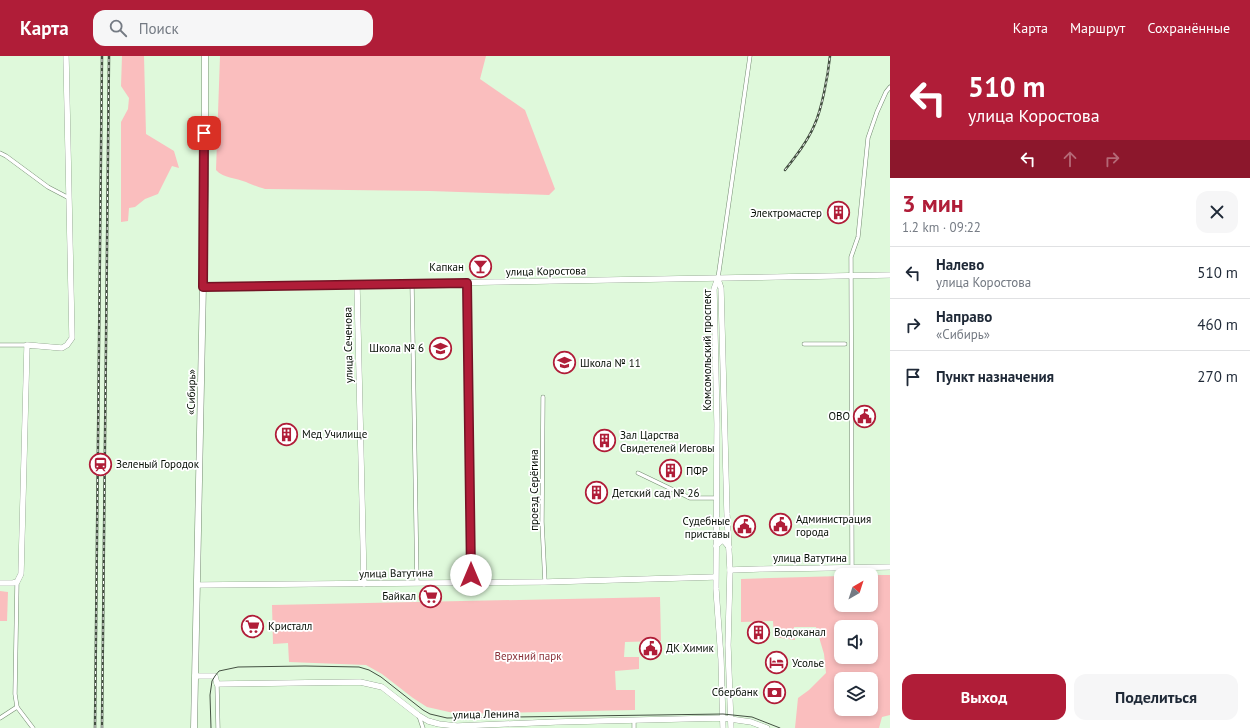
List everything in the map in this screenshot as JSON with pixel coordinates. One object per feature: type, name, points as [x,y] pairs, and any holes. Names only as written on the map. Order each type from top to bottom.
[{"type":"main road","name":"«Сибирь»","points":[[194,728],[206,56]]},
{"type":"street","points":[[0,345],[27,345],[62,348],[67,345],[72,338],[66,56]]},
{"type":"street","points":[[718,278],[750,56]]},
{"type":"street","points":[[852,568],[850,257],[858,237],[868,138],[876,112],[890,86]]},
{"type":"street","points":[[0,153],[48,187],[69,198]]},
{"type":"street","name":"улица Коростова","points":[[203,287],[890,275]]},
{"type":"street","name":"Комсомольский проспект","points":[[718,278],[714,288],[717,424],[715,578],[720,646],[723,728]]},
{"type":"street","name":"Комсомольский проспект","points":[[718,278],[721,288],[730,570],[728,645],[731,728]]},
{"type":"street","points":[[467,283],[471,582]]},
{"type":"street","points":[[412,284],[417,583]]},
{"type":"street","name":"улица Сеченова","points":[[356,285],[364,584]]},
{"type":"street","points":[[804,344],[845,344]]},
{"type":"street","points":[[27,345],[21,574],[15,583],[15,682],[17,706],[33,728]]},
{"type":"street","name":"проезд Серёгина","points":[[542,397],[542,522],[545,582]]},
{"type":"street","points":[[638,473],[690,498],[716,498]]},
{"type":"street","points":[[715,547],[721,541],[724,541],[729,547]]},
{"type":"street","name":"улица Ватутина","points":[[852,568],[890,567]]},
{"type":"street","name":"улица Ватутина","points":[[730,570],[834,568]]},
{"type":"street","name":"улица Ватутина","points":[[197,585],[545,582],[715,578]]},
{"type":"street","points":[[0,583],[15,583]]},
{"type":"street","points":[[716,605],[721,610],[725,610],[729,605]]},
{"type":"street","points":[[195,676],[215,676],[217,684],[218,728]]},
{"type":"street","name":"улица Ленина","points":[[217,684],[360,682],[375,684],[382,687],[428,721],[457,727],[723,718],[751,722],[767,728]]},
{"type":"street","points":[[0,718],[17,706]]},
{"type":"street","points":[[418,715],[423,728]]},
{"type":"street","points":[[634,720],[634,728]]},
{"type":"green space","points":[[122,56],[144,56],[146,134],[174,151],[179,168],[172,166],[158,194],[145,199],[135,207],[129,208],[128,221],[121,222],[121,122],[128,109],[129,98],[121,86]]},
{"type":"green space","points":[[220,56],[486,56],[480,79],[525,110],[555,189],[549,195],[430,191],[265,189],[226,176],[216,170]]},
{"type":"green space","points":[[878,575],[890,575],[890,715],[882,717],[879,728],[795,728],[798,698],[809,690],[826,673],[824,654],[816,627],[794,627],[795,640],[774,637],[773,621],[741,622],[741,579],[834,576],[834,612],[878,612]]},
{"type":"green space","points":[[0,591],[8,592],[7,621],[0,621]]},
{"type":"green space","name":"Верхний парк","points":[[660,597],[661,641],[625,642],[624,657],[639,657],[639,669],[615,671],[616,690],[635,690],[635,710],[458,714],[427,707],[382,674],[366,665],[289,662],[288,643],[273,644],[272,605]]},
{"type":"tram line","points":[[211,728],[210,695],[212,681],[219,671],[238,667],[305,666],[359,667],[369,670],[381,677],[423,710],[430,714],[447,718],[723,714],[752,717],[780,728]]},
{"type":"railway","points":[[95,728],[102,56]]},
{"type":"railway","points":[[102,728],[109,56]]},
{"type":"railway","points":[[785,170],[805,143],[817,119],[828,73],[830,56]]},
{"type":"place","name":"Электромастер","points":[[838,213]]},
{"type":"place","name":"Капкан","points":[[480,267]]},
{"type":"place","name":"Школа № 6","points":[[440,348]]},
{"type":"place","name":"Школа № 11","points":[[564,363]]},
{"type":"place","name":"ОВО","points":[[865,416]]},
{"type":"place","name":"Мед Училище","points":[[286,434]]},
{"type":"place","name":"Зал Царства Свидетелей Иеговы","points":[[605,441]]},
{"type":"place","name":"Зеленый Городок","points":[[101,464]]},
{"type":"place","name":"ПФР","points":[[670,471]]},
{"type":"place","name":"Детский сад № 26","points":[[597,493]]},
{"type":"place","name":"Администрация города","points":[[781,525]]},
{"type":"place","name":"Судебные приставы","points":[[745,527]]},
{"type":"place","name":"Байкал","points":[[431,596]]},
{"type":"place","name":"Кристалл","points":[[252,626]]},
{"type":"place","name":"Водоканал","points":[[758,632]]},
{"type":"place","name":"ДК Химик","points":[[650,648]]},
{"type":"place","name":"Усолье","points":[[777,663]]},
{"type":"place","name":"Сбербанк","points":[[774,692]]},
{"type":"route","points":[[204,133],[205,186],[203,287],[467,283],[471,575]]}]
